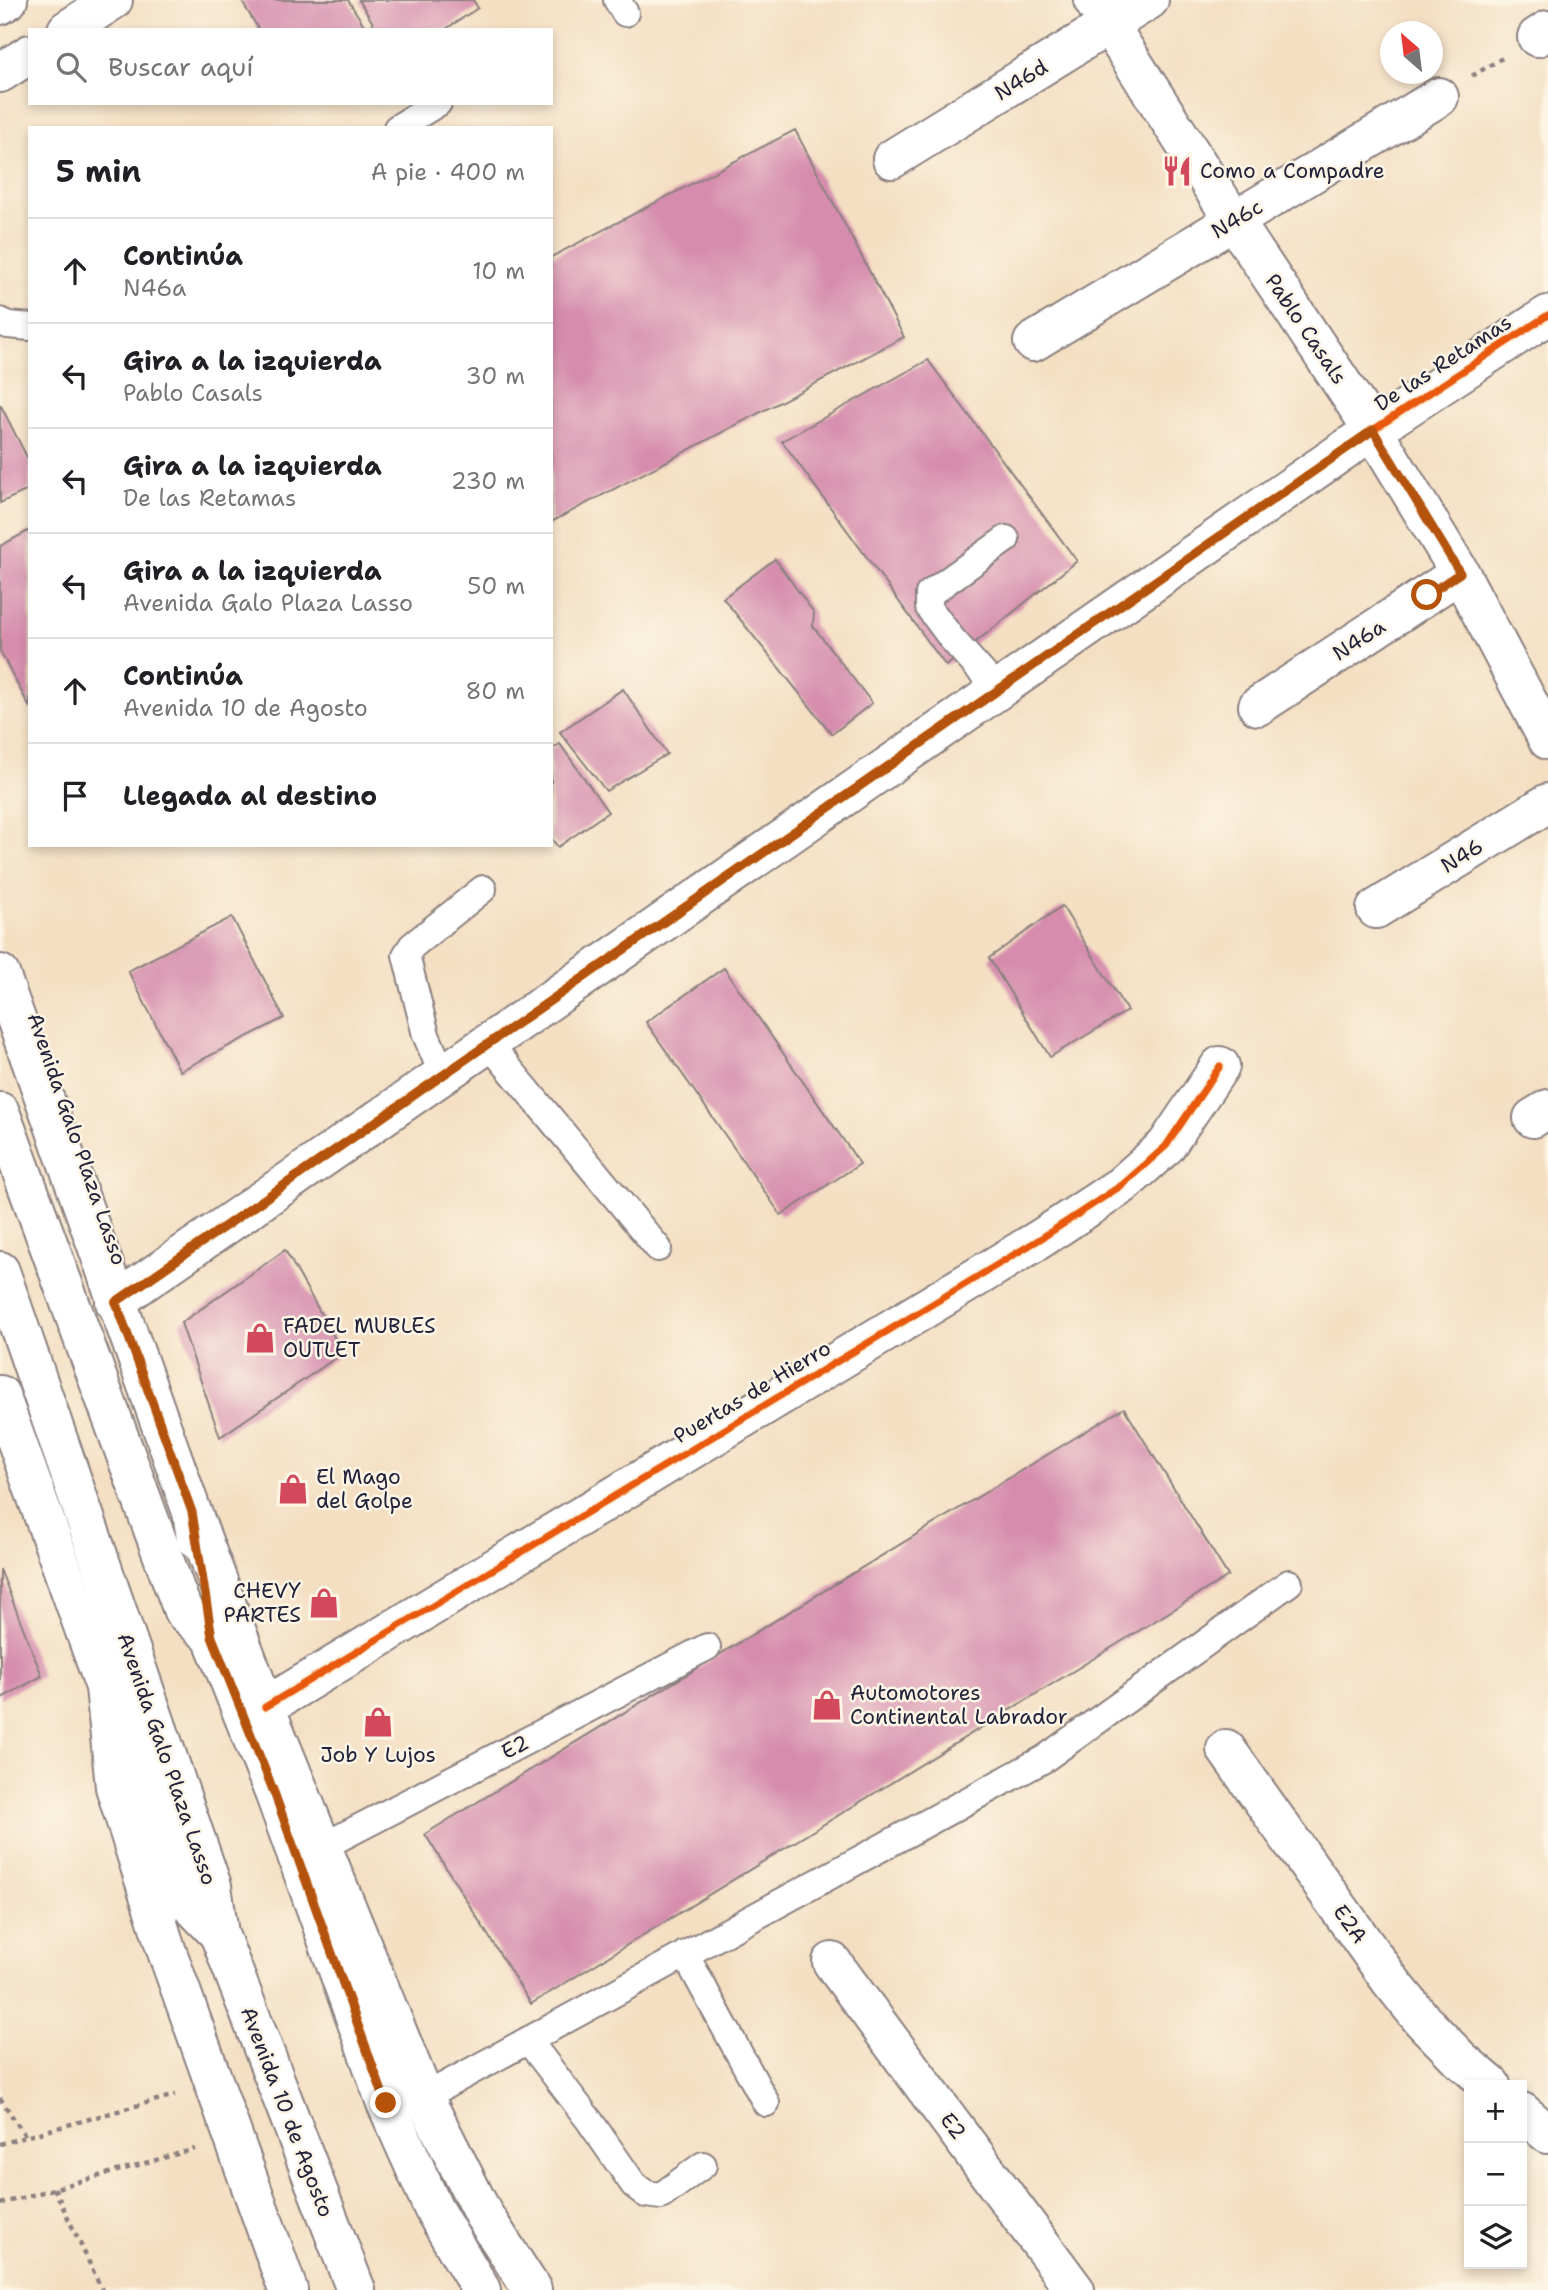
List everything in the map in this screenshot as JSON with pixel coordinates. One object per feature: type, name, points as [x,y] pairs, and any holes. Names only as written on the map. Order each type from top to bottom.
[{"type":"street","points":[[0,5],[8,0]]},
{"type":"street","points":[[70,28],[113,0]]},
{"type":"street","name":"N46d","points":[[892,159],[1101,13],[1149,0]]},
{"type":"street","name":"Pablo Casals","points":[[1101,13],[1234,221],[1373,430],[1460,573],[1548,740]]},
{"type":"street","points":[[0,73],[28,55]]},
{"type":"street","name":"N46c","points":[[1032,342],[1438,97]]},
{"type":"street","name":"De las Retamas","points":[[116,1302],[1373,430],[1548,315]]},
{"type":"street","name":"N46a","points":[[1258,706],[1460,573]]},
{"type":"street","name":"N46","points":[[1376,909],[1548,803]]},
{"type":"street","name":"Avenida Galo Plaza Lasso","points":[[0,974],[192,1512],[212,1637]]},
{"type":"street","name":"Puertas de Hierro","points":[[265,1707],[1040,1239],[1122,1185],[1167,1146],[1220,1066]]},
{"type":"street","points":[[0,1112],[183,1611],[212,1637],[275,1795],[386,2103],[422,2184],[481,2290]]},
{"type":"street","name":"Avenida Galo Plaza Lasso","points":[[0,1271],[212,1885],[219,1934]]},
{"type":"street","name":"Avenida Galo Plaza Lasso","points":[[0,1395],[185,1899],[219,1934]]},
{"type":"street","points":[[192,1512],[265,1707],[424,2097],[483,2214],[532,2290]]},
{"type":"street","points":[[105,1687],[115,1787],[166,1949],[288,2290]]},
{"type":"street","name":"E2A","points":[[1226,1749],[1390,1980],[1423,2021],[1485,2080]]},
{"type":"street","name":"Avenida 10 de Agosto","points":[[219,1934],[356,2290]]},
{"type":"street","name":"E2","points":[[832,1962],[1075,2290]]},
{"type":"street","points":[[1527,2116],[1548,2134]]},
{"type":"lane","points":[[400,126],[435,105]]},
{"type":"lane","points":[[0,321],[8,326],[28,327]]},
{"type":"lane","points":[[998,690],[929,608],[929,594],[1006,539]]},
{"type":"lane","points":[[443,1074],[426,1035],[406,955],[412,946],[483,889]]},
{"type":"lane","points":[[488,1043],[658,1248]]},
{"type":"lane","points":[[424,2097],[1044,1759],[1289,1583]]},
{"type":"lane","name":"E2","points":[[322,1847],[708,1647]]},
{"type":"lane","points":[[685,1954],[766,2103]]},
{"type":"lane","points":[[527,2040],[589,2120],[634,2185],[646,2194],[661,2196],[704,2165]]},
{"type":"path","points":[[1438,97],[1543,33]]},
{"type":"path","points":[[0,2144],[177,2095]]},
{"type":"path","points":[[0,2098],[26,2137]]},
{"type":"path","points":[[0,2204],[196,2149]]},
{"type":"path","points":[[54,2188],[102,2290]]},
{"type":"building","points":[[241,0],[348,0],[366,28],[258,28]]},
{"type":"building","points":[[359,0],[473,0],[478,8],[447,28],[376,28]]},
{"type":"building","points":[[795,130],[904,337],[553,521],[553,256]]},
{"type":"building","points":[[928,360],[1077,561],[946,666],[782,441]]},
{"type":"building","points":[[0,404],[28,459],[28,490],[0,503]]},
{"type":"building","points":[[28,531],[28,704],[0,651],[0,546]]},
{"type":"building","points":[[775,559],[814,613],[813,626],[872,703],[832,734],[723,598]]},
{"type":"building","points":[[623,689],[667,754],[606,791],[560,732]]},
{"type":"building","points":[[560,744],[608,812],[558,847],[553,841],[553,748]]},
{"type":"building","points":[[1062,906],[1127,1011],[1050,1057],[989,958]]},
{"type":"building","points":[[232,917],[284,1018],[180,1071],[128,971]]},
{"type":"building","points":[[724,968],[860,1164],[781,1215],[646,1022]]},
{"type":"building","name":"FADEL MUBLES OUTLET","points":[[285,1250],[343,1353],[220,1437],[181,1323]]},
{"type":"building","name":"Automotores Continental Labrador","points":[[1124,1408],[1228,1576],[531,2004],[425,1834]]},
{"type":"building","points":[[0,1569],[42,1676],[0,1699]]},
{"type":"cycle path","points":[[115,1302],[1373,430],[1548,315]]},
{"type":"cycle path","points":[[265,1707],[1040,1239],[1122,1185],[1166,1146],[1220,1066]]},
{"type":"place","name":"Como a Compadre","points":[[1177,171]]},
{"type":"place","name":"FADEL MUBLES OUTLET","points":[[260,1338]]},
{"type":"place","name":"El Mago del Golpe","points":[[293,1489]]},
{"type":"place","name":"CHEVY PARTES","points":[[324,1603]]},
{"type":"place","name":"Automotores Continental Labrador","points":[[827,1705]]},
{"type":"place","name":"Job Y Lujos","points":[[378,1722]]},
{"type":"route","points":[[386,2103],[275,1795],[212,1637],[192,1512],[116,1302],[1373,430],[1460,573],[1427,595]]}]
